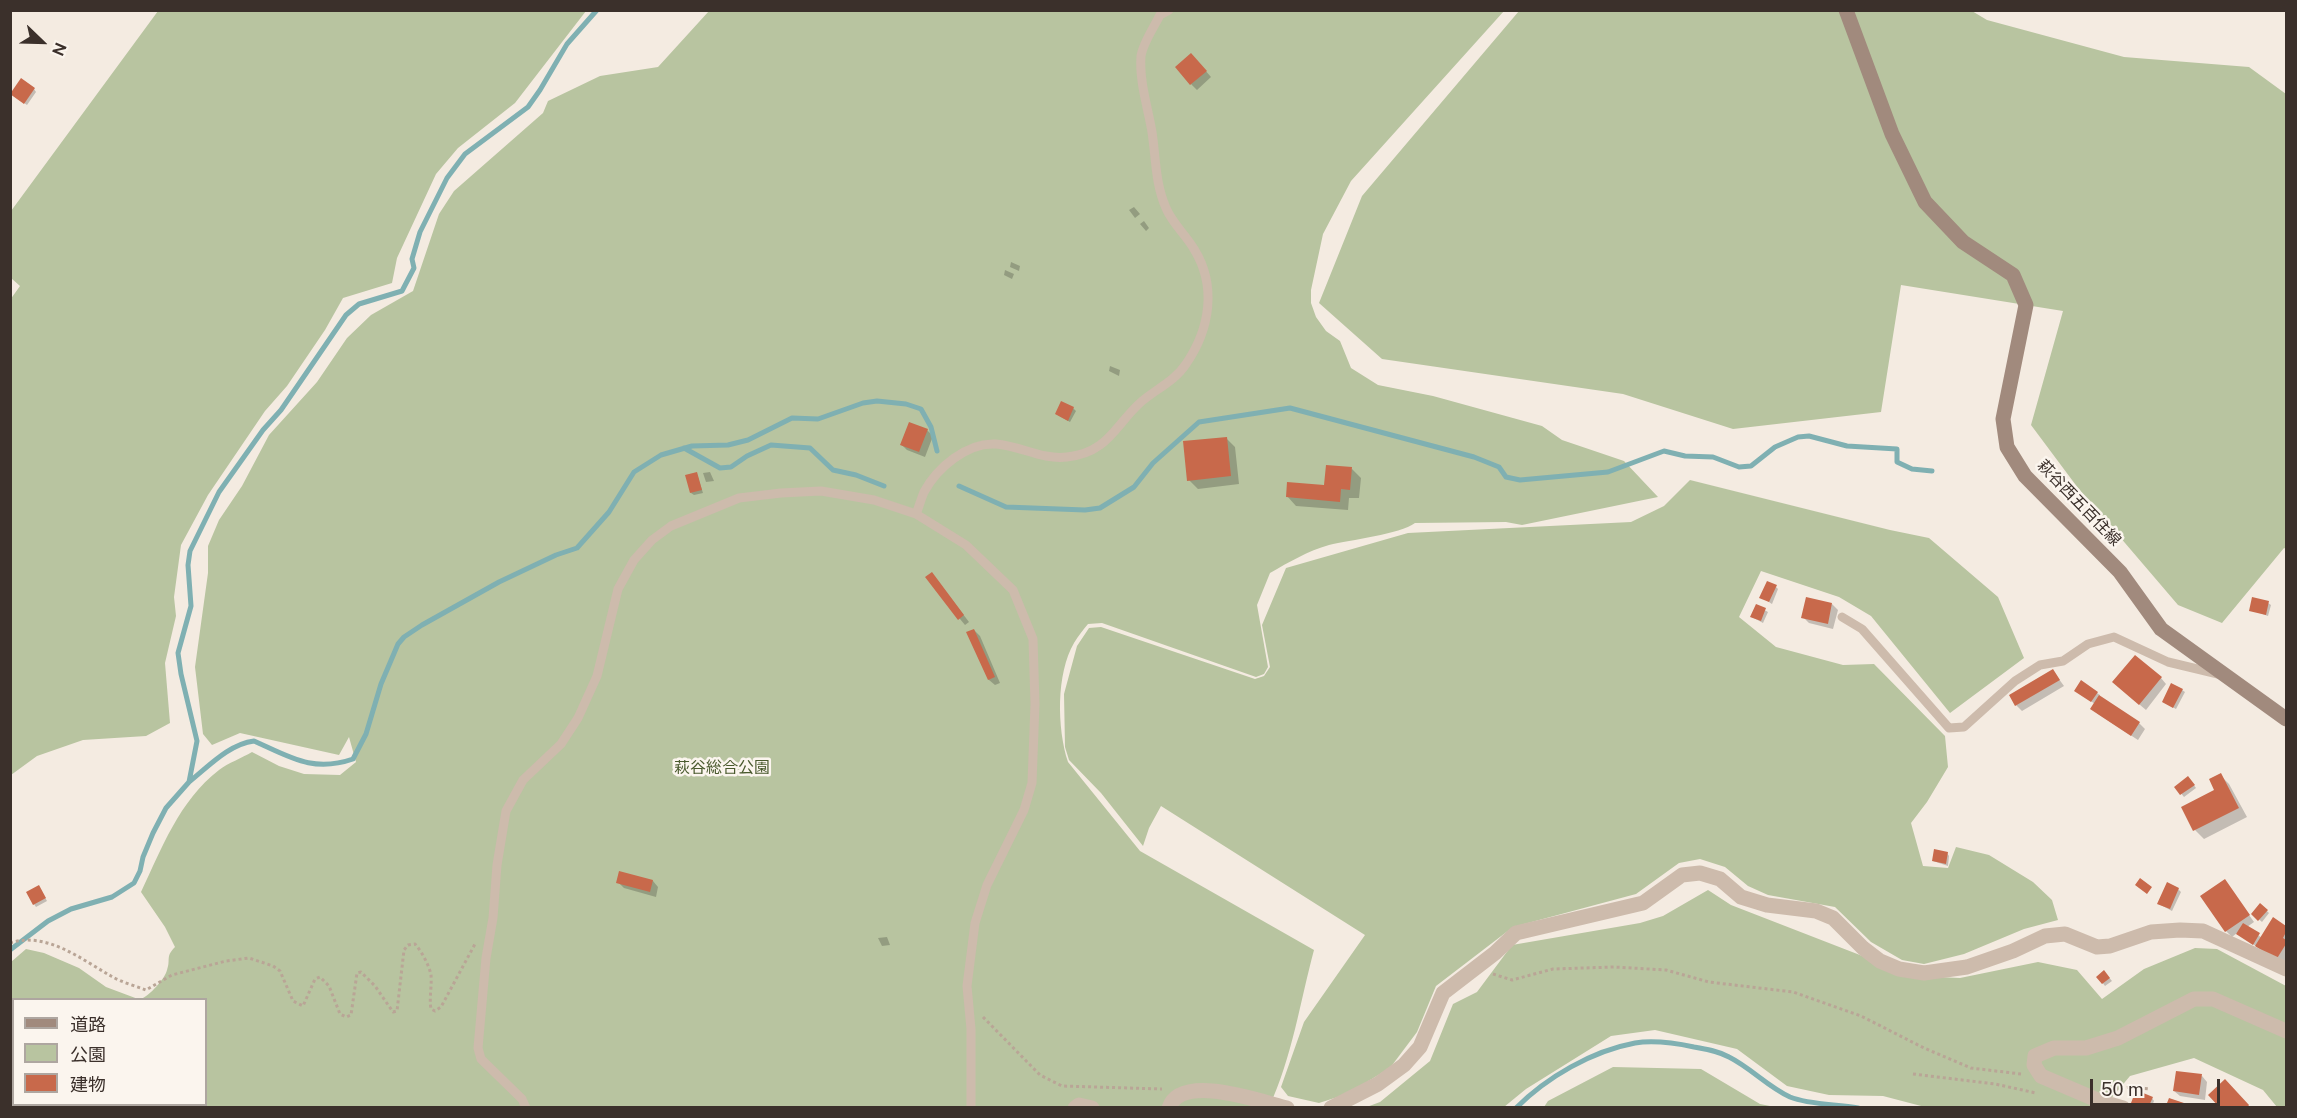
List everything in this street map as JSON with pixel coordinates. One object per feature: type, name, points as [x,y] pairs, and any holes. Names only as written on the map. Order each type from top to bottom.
[{"type":"main road","name":"萩谷西五百住線","points":[[1846,10],[1892,134],[1924,202],[1963,242],[2013,275],[2026,305],[2003,419],[2007,447],[2025,476],[2120,572],[2161,629],[2286,719]]},
{"type":"street","points":[[1331,1107],[1378,1084],[1404,1065],[1420,1047],[1443,993],[1495,953],[1516,933],[1643,903],[1682,875],[1700,873],[1720,879],[1741,897],[1758,903],[1816,911],[1833,918],[1863,948],[1880,961],[1899,969],[1924,973],[1966,967],[2013,951],[2045,936],[2065,934],[2097,947],[2110,946],[2151,932],[2180,930],[2203,931],[2286,969]]},
{"type":"street","points":[[2123,1107],[2102,1102],[2041,1076],[2034,1065],[2035,1056],[2054,1048],[2086,1048],[2118,1038],[2194,999],[2213,999],[2286,1031]]},
{"type":"street","points":[[1169,1107],[1171,1102],[1180,1095],[1192,1090],[1236,1095],[1287,1107]]},
{"type":"street","points":[[1075,1107],[1079,1105],[1092,1107]]},
{"type":"lane","points":[[916,514],[924,492],[945,465],[961,454],[981,446],[996,444],[1046,458],[1069,457],[1099,448],[1141,403],[1166,385],[1186,366],[1203,333],[1209,295],[1206,273],[1194,249],[1166,209],[1156,177],[1152,134],[1142,82],[1141,54],[1160,15],[1169,10]]},
{"type":"lane","points":[[526,1107],[522,1099],[481,1059],[478,1048],[506,811],[523,780],[561,744],[578,718],[597,676],[618,590],[634,560],[652,540],[671,526],[739,498],[821,491],[874,500],[916,514],[966,545],[1013,590],[1033,639],[1035,704],[1032,783],[1024,810],[987,885],[975,922],[967,986],[971,1029],[971,1107]]},
{"type":"lane","points":[[1842,616],[1862,629],[1948,729],[1964,728],[2015,681],[2040,665],[2063,660],[2088,644],[2114,637],[2168,662],[2226,676]]},
{"type":"path","points":[[10,943],[23,939],[45,943],[73,953],[113,978],[146,990],[172,975],[240,958],[258,960],[279,971],[293,1001],[299,1005],[303,1006],[315,979],[320,977],[329,986],[340,1014],[346,1017],[351,1015],[357,973],[361,972],[375,986],[393,1012],[398,1011],[404,950],[408,945],[415,944],[431,975],[429,1002],[431,1009],[435,1011],[441,1007],[477,940]]},
{"type":"path","points":[[1474,969],[1512,980],[1553,969],[1614,967],[1666,970],[1709,982],[1792,992],[1861,1016],[1923,1048],[1971,1068],[2041,1076]]},
{"type":"path","points":[[969,1003],[1040,1075],[1062,1086],[1192,1090]]},
{"type":"path","points":[[1912,1074],[1995,1083],[2044,1095]]},
{"type":"green space","points":[[158,11],[586,11],[515,103],[458,148],[436,174],[397,258],[392,283],[343,298],[325,330],[287,386],[265,411],[208,495],[181,545],[174,597],[176,616],[165,663],[170,723],[146,736],[83,740],[37,756],[11,775],[10,300],[20,286],[11,278],[11,211]]},
{"type":"green space","name":"萩谷総合公園","points":[[709,11],[1504,11],[1351,181],[1323,234],[1311,290],[1311,303],[1316,317],[1326,331],[1340,341],[1351,368],[1378,385],[1433,396],[1542,426],[1562,440],[1624,461],[1658,497],[1522,525],[1506,522],[1415,523],[1398,530],[1329,545],[1306,554],[1270,573],[1257,605],[1268,667],[1264,674],[1256,677],[1102,623],[1088,624],[1076,640],[1068,656],[1061,685],[1060,718],[1068,762],[1140,851],[1314,950],[1290,1050],[1269,1107],[11,1108],[11,962],[26,949],[44,953],[79,968],[106,987],[135,998],[12,998],[12,1106],[207,1106],[207,998],[142,998],[152,991],[166,974],[169,956],[175,947],[165,927],[141,892],[164,842],[182,811],[205,782],[223,767],[252,752],[279,766],[304,774],[340,775],[356,762],[349,737],[339,755],[240,733],[212,745],[203,734],[195,667],[208,573],[208,546],[219,520],[242,486],[269,435],[317,382],[347,338],[371,315],[413,291],[439,214],[454,191],[543,113],[548,101],[600,76],[658,67]]},
{"type":"green space","points":[[1519,11],[1972,11],[1987,20],[2124,57],[2249,67],[2286,94],[2286,549],[2284,548],[2222,623],[2178,605],[2078,488],[2031,425],[2063,311],[1901,285],[1881,412],[1733,429],[1623,394],[1382,359],[1319,303],[1362,196]]},
{"type":"green space","points":[[1690,480],[1929,538],[1998,597],[2024,658],[1950,713],[1871,616],[1839,597],[1761,571],[1739,617],[1776,647],[1843,665],[1874,664],[1945,736],[1948,767],[1911,823],[1923,866],[1948,868],[1956,847],[1989,855],[2033,882],[2052,900],[2058,920],[2024,929],[1964,954],[1924,964],[1902,960],[1871,942],[1835,907],[1768,895],[1748,886],[1725,867],[1700,859],[1679,863],[1636,894],[1513,927],[1436,986],[1417,1032],[1390,1068],[1347,1094],[1319,1103],[1288,1096],[1281,1087],[1304,1022],[1365,935],[1161,806],[1149,828],[1143,846],[1101,793],[1069,760],[1065,747],[1064,694],[1077,646],[1089,628],[1101,627],[1255,679],[1264,676],[1270,667],[1262,625],[1286,568],[1408,533],[1631,522],[1664,506]]},
{"type":"green space","points":[[1708,890],[1731,905],[1914,976],[1960,978],[2038,962],[2077,970],[2102,999],[2144,969],[2195,948],[2217,949],[2286,986],[2286,1107],[2277,1107],[2263,1090],[2194,1058],[2130,1076],[2104,1107],[1925,1107],[1883,1096],[1829,1095],[1787,1086],[1737,1049],[1655,1030],[1611,1036],[1526,1089],[1504,1107],[1364,1108],[1380,1102],[1430,1061],[1453,1004],[1477,992],[1512,945],[1640,923],[1663,916]]},
{"type":"green space","points":[[1613,1067],[1701,1069],[1760,1104],[1775,1107],[1544,1107],[1548,1101]]},
{"type":"building","points":[[1191,53],[1207,71],[1190,85],[1175,67]]},
{"type":"building","points":[[21,78],[35,88],[24,104],[10,94]]},
{"type":"building","points":[[1061,401],[1074,407],[1068,421],[1055,414]]},
{"type":"building","points":[[909,422],[928,429],[919,452],[900,445]]},
{"type":"building","points":[[1227,437],[1231,476],[1187,481],[1183,441]]},
{"type":"building","points":[[1326,465],[1352,467],[1350,490],[1341,489],[1340,502],[1286,497],[1287,482],[1324,485]]},
{"type":"building","points":[[697,472],[702,490],[690,493],[685,475]]},
{"type":"building","points":[[932,572],[964,615],[958,620],[925,577]]},
{"type":"building","points":[[1767,581],[1777,585],[1769,602],[1759,598]]},
{"type":"building","points":[[1806,597],[1832,603],[1828,624],[1801,618]]},
{"type":"building","points":[[2252,597],[2269,601],[2266,615],[2249,611]]},
{"type":"building","points":[[1756,604],[1766,608],[1761,621],[1750,617]]},
{"type":"building","points":[[974,629],[995,677],[988,680],[966,632]]},
{"type":"building","points":[[2135,655],[2162,677],[2139,705],[2112,682]]},
{"type":"building","points":[[2053,669],[2060,680],[2015,706],[2009,695]]},
{"type":"building","points":[[2081,680],[2098,692],[2091,702],[2074,691]]},
{"type":"building","points":[[2171,683],[2183,689],[2173,708],[2162,702]]},
{"type":"building","points":[[2099,695],[2140,722],[2131,736],[2090,709]]},
{"type":"building","points":[[2221,773],[2239,808],[2193,831],[2181,807],[2214,790],[2209,779]]},
{"type":"building","points":[[2188,776],[2195,785],[2180,795],[2174,787]]},
{"type":"building","points":[[1934,849],[1948,852],[1946,864],[1932,861]]},
{"type":"building","points":[[619,871],[653,880],[650,892],[616,883]]},
{"type":"building","points":[[2140,878],[2152,887],[2147,894],[2135,885]]},
{"type":"building","points":[[2225,879],[2250,915],[2225,932],[2200,896]]},
{"type":"building","points":[[2167,882],[2179,888],[2170,909],[2157,904]]},
{"type":"building","points":[[39,885],[46,898],[33,905],[26,892]]},
{"type":"building","points":[[2260,903],[2268,910],[2258,921],[2251,914]]},
{"type":"building","points":[[2273,917],[2286,926],[2283,938],[2286,944],[2276,960],[2255,946]]},
{"type":"building","points":[[2243,923],[2260,933],[2253,945],[2236,934]]},
{"type":"building","points":[[2104,970],[2110,978],[2102,984],[2096,977]]},
{"type":"building","points":[[2176,1071],[2202,1074],[2199,1095],[2173,1091]]},
{"type":"building","points":[[2225,1079],[2249,1105],[2247,1108],[2220,1108],[2208,1095]]},
{"type":"building","points":[[2136,1090],[2153,1097],[2148,1108],[2131,1103]]},
{"type":"building","points":[[2169,1098],[2184,1103],[2182,1108],[2165,1108]]},
{"type":"waterway","points":[[10,950],[48,921],[71,909],[112,897],[134,883],[153,833],[166,808],[189,782],[197,741],[178,653],[191,606],[188,565],[190,551],[219,492],[263,430],[281,410],[346,315],[359,304],[402,291],[414,268],[412,259],[420,232],[447,178],[465,154],[528,107],[567,44],[597,10]]},
{"type":"waterway","points":[[189,782],[227,751],[254,741],[314,764],[339,763],[353,759],[366,734],[381,684],[398,644],[404,637],[499,582],[556,555],[577,548],[609,512],[634,472],[661,455],[692,446],[728,445],[748,440],[792,418],[818,419],[863,403],[877,401],[906,404],[921,409],[931,427],[937,451]]},
{"type":"waterway","points":[[959,486],[1006,507],[1085,510],[1100,508],[1134,487],[1153,463],[1199,422],[1290,408],[1474,457],[1499,467],[1506,477],[1520,480],[1608,472],[1664,451],[1685,456],[1713,457],[1739,467],[1751,466],[1775,447],[1798,437],[1809,436],[1847,446],[1897,449],[1897,462],[1912,469],[1932,471]]},
{"type":"waterway","points":[[684,448],[720,468],[731,467],[747,456],[771,445],[810,448],[833,470],[856,475],[884,486]]},
{"type":"waterway","points":[[1516,1108],[1556,1076],[1587,1059],[1619,1047],[1650,1042],[1707,1049],[1737,1061],[1790,1097],[1815,1103],[1858,1108]]}]
